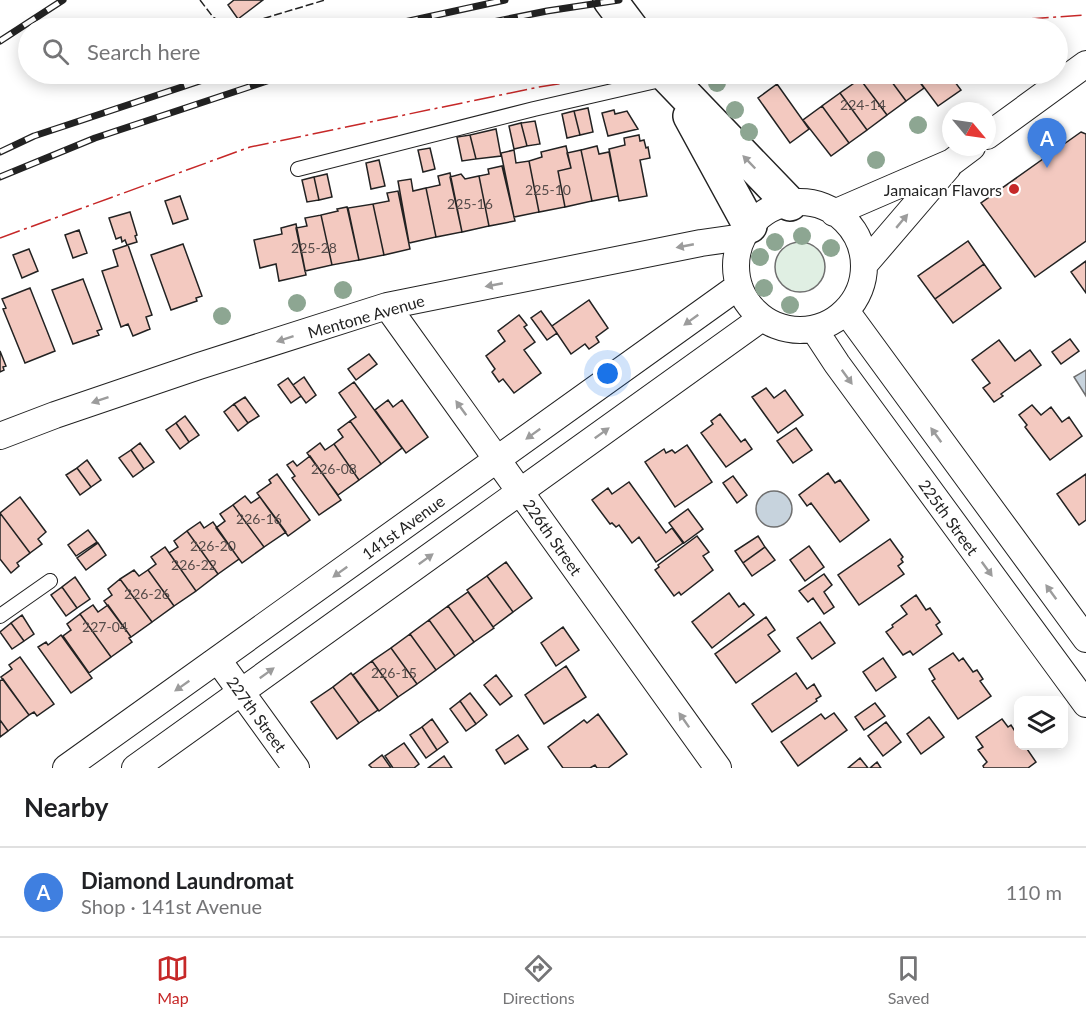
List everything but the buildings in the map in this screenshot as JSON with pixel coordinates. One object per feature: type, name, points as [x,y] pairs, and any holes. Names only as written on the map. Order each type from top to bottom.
[{"type":"street","points":[[610,0],[624,18]]},
{"type":"street","points":[[1068,77],[1086,64]]},
{"type":"street","points":[[671,84],[747,232]]},
{"type":"street","points":[[675,84],[790,204]]},
{"type":"street","points":[[996,129],[1058,84]]},
{"type":"street","points":[[864,265],[952,162],[960,156]]},
{"type":"street","points":[[834,213],[952,162]]},
{"type":"street","points":[[812,204],[834,213],[843,219],[854,232],[861,248],[864,265],[862,282],[855,298],[846,311],[831,322],[814,329],[797,331],[782,328],[762,318],[744,299],[735,268],[737,252],[747,232],[764,213],[779,206],[812,204]]},
{"type":"street","name":"Mentone Avenue","points":[[0,436],[66,411],[387,306],[747,232]]},
{"type":"street","name":"141st Avenue","points":[[66,768],[739,286]]},
{"type":"street","name":"226th Street","points":[[387,306],[718,768]]},
{"type":"street","points":[[846,311],[1086,639]]},
{"type":"street","points":[[135,768],[762,318]]},
{"type":"street","name":"225th Street","points":[[814,329],[837,364],[1086,704]]},
{"type":"street","name":"227th Street","points":[[218,660],[296,768]]},
{"type":"lane","points":[[298,169],[635,84]]},
{"type":"lane","points":[[0,616],[50,581]]},
{"type":"green space","points":[[795,242],[805,242],[818,249],[825,262],[825,272],[818,285],[805,292],[795,292],[786,288],[779,281],[775,272],[775,262],[779,253],[786,246]]},
{"type":"shaded area","points":[[1086,370],[1086,396],[1074,377]]},
{"type":"shaded area","points":[[774,491],[786,497],[792,509],[786,521],[774,527],[762,521],[756,509],[762,497]]},
{"type":"railway","points":[[35,18],[63,0]]},
{"type":"railway","points":[[423,18],[505,0]]},
{"type":"railway","points":[[512,18],[619,0]]},
{"type":"railway","points":[[0,41],[18,29]]},
{"type":"railway","points":[[0,152],[34,136],[191,84]]},
{"type":"railway","points":[[0,177],[95,138],[258,84]]},
{"type":"fence","points":[[200,0],[215,18]]},
{"type":"fence","points":[[265,18],[325,0]]},
{"type":"power","points":[[1042,18],[1086,15]]},
{"type":"power","points":[[0,238],[250,147],[558,84]]},
{"type":"place","name":"Diamond Laundromat","points":[[1047,168]]},
{"type":"place","name":"Jamaican Flavors","points":[[1014,189]]}]
